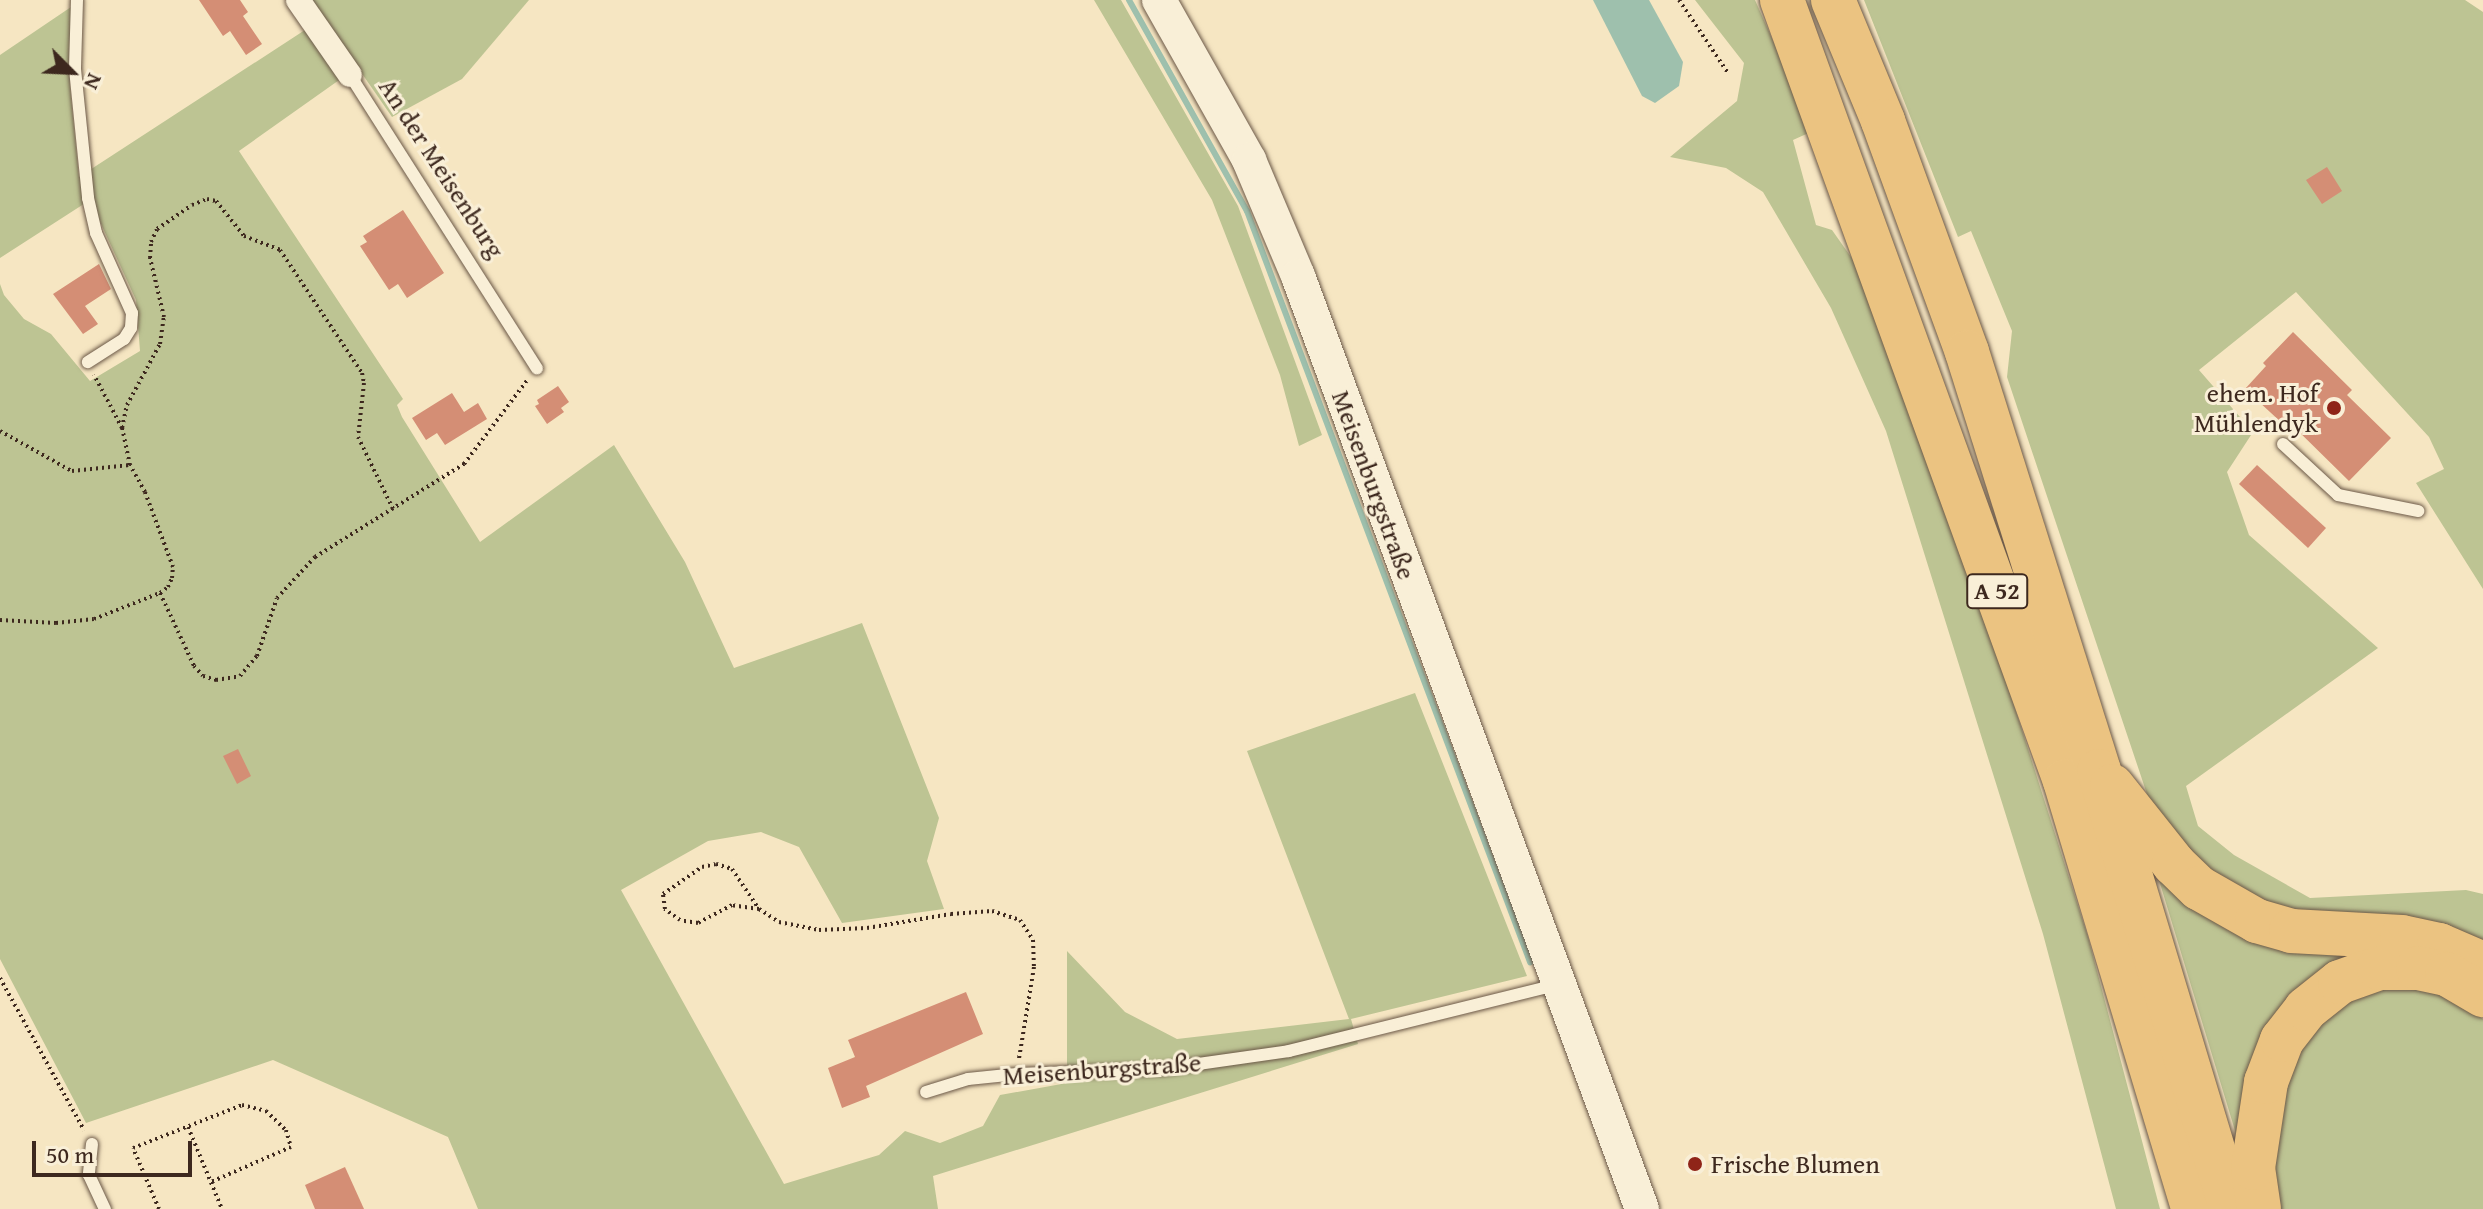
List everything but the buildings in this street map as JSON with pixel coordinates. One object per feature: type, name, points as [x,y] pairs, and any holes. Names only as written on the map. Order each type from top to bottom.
[{"type":"highway","name":"A 52","points":[[1782,0],[2065,781],[2193,1209]]},
{"type":"highway","name":"A 52","points":[[1833,0],[1883,121],[1967,352],[2099,771],[2231,1209]]},
{"type":"highway","points":[[2099,771],[2174,864],[2199,888],[2238,912],[2291,931],[2402,937],[2439,945],[2483,964]]},
{"type":"highway","points":[[2259,1209],[2253,1168],[2266,1082],[2282,1040],[2306,1009],[2340,982],[2379,968],[2418,968],[2447,974],[2483,995]]},
{"type":"main road","name":"Meisenburgstraße","points":[[1159,0],[1249,160],[1298,276],[1642,1209]]},
{"type":"street","name":"An der Meisenburg","points":[[298,0],[350,75]]},
{"type":"lane","points":[[77,0],[75,69],[79,131],[96,233],[132,313],[131,328],[124,339],[88,362]]},
{"type":"lane","name":"An der Meisenburg","points":[[350,75],[537,368]]},
{"type":"lane","points":[[2283,444],[2338,495],[2418,511]]},
{"type":"lane","name":"Meisenburgstraße","points":[[926,1092],[968,1079],[1017,1074],[1163,1069],[1289,1051],[1558,984]]},
{"type":"lane","points":[[92,1144],[89,1175],[105,1209]]},
{"type":"path","points":[[1679,0],[1728,73]]},
{"type":"path","points":[[122,428],[127,405],[160,344],[164,317],[150,258],[151,242],[157,229],[192,205],[207,199],[216,201],[244,236],[280,250],[362,373],[364,383],[358,437],[393,509]]},
{"type":"path","points":[[0,620],[56,623],[94,619],[168,587],[173,567],[145,492],[130,465],[122,428],[88,362]]},
{"type":"path","points":[[160,593],[194,666],[203,676],[216,680],[240,676],[257,656],[277,598],[315,557],[464,464],[537,368]]},
{"type":"path","points":[[0,431],[72,471],[130,465]]},
{"type":"path","points":[[759,909],[732,905],[698,923],[680,920],[665,909],[663,894],[702,867],[716,864],[732,869],[759,909],[779,922],[819,930],[867,928],[951,914],[992,911],[1020,920],[1033,940],[1034,967],[1017,1074]]},
{"type":"path","points":[[0,978],[92,1144]]},
{"type":"path","points":[[159,1209],[133,1148],[242,1105],[266,1111],[286,1130],[291,1147],[211,1182]]},
{"type":"path","points":[[188,1127],[222,1209]]},
{"type":"shaded area","points":[[311,0],[529,0],[462,79],[392,117]]},
{"type":"shaded area","points":[[1094,0],[1121,0],[1238,206],[1322,435],[1299,446],[1280,375],[1212,200]]},
{"type":"shaded area","points":[[1593,0],[1649,0],[1683,62],[1679,86],[1655,103],[1642,96]]},
{"type":"shaded area","points":[[1695,0],[1755,0],[1813,131],[1793,140],[1816,225],[1832,230],[1863,274],[1956,523],[2088,937],[2160,1209],[2116,1209],[2043,934],[1886,431],[1831,308],[1763,192],[1726,168],[1670,157],[1737,101],[1744,63]]},
{"type":"shaded area","points":[[1864,0],[2465,0],[2483,12],[2483,589],[2416,483],[2444,469],[2429,437],[2296,292],[2199,370],[2253,432],[2227,472],[2249,535],[2378,648],[2186,786],[2198,826],[2234,855],[2310,898],[2466,890],[2483,894],[2483,943],[2299,920],[2224,891],[2150,803],[2007,377],[2012,331],[1971,231],[1958,237]]},
{"type":"shaded area","points":[[71,7],[70,86],[79,177],[308,28],[342,78],[239,151],[403,399],[397,405],[402,417],[480,542],[614,445],[685,562],[734,668],[862,623],[939,818],[927,861],[944,909],[842,923],[799,847],[761,832],[708,841],[621,890],[784,1184],[879,1155],[905,1131],[940,1143],[983,1126],[1000,1095],[1067,1083],[1067,951],[1125,1012],[1177,1039],[1349,1019],[1247,751],[1415,693],[1527,976],[1351,1019],[1358,1044],[933,1176],[938,1209],[478,1209],[448,1137],[273,1060],[86,1123],[0,959],[0,284],[4,295],[24,319],[51,334],[90,381],[140,351],[136,300],[90,200],[0,258],[0,55]]},
{"type":"shaded area","points":[[2152,857],[2373,953],[2329,975],[2240,1147]]},
{"type":"shaded area","points":[[2427,986],[2483,1019],[2483,1209],[2276,1209],[2266,1166],[2284,1084],[2315,1020],[2364,988]]},
{"type":"waterway","points":[[1129,0],[1247,211],[1530,962]]},
{"type":"place","name":"ehem. Hof Mühlendyk","points":[[2334,408]]},
{"type":"place","name":"Frische Blumen","points":[[1695,1164]]}]
